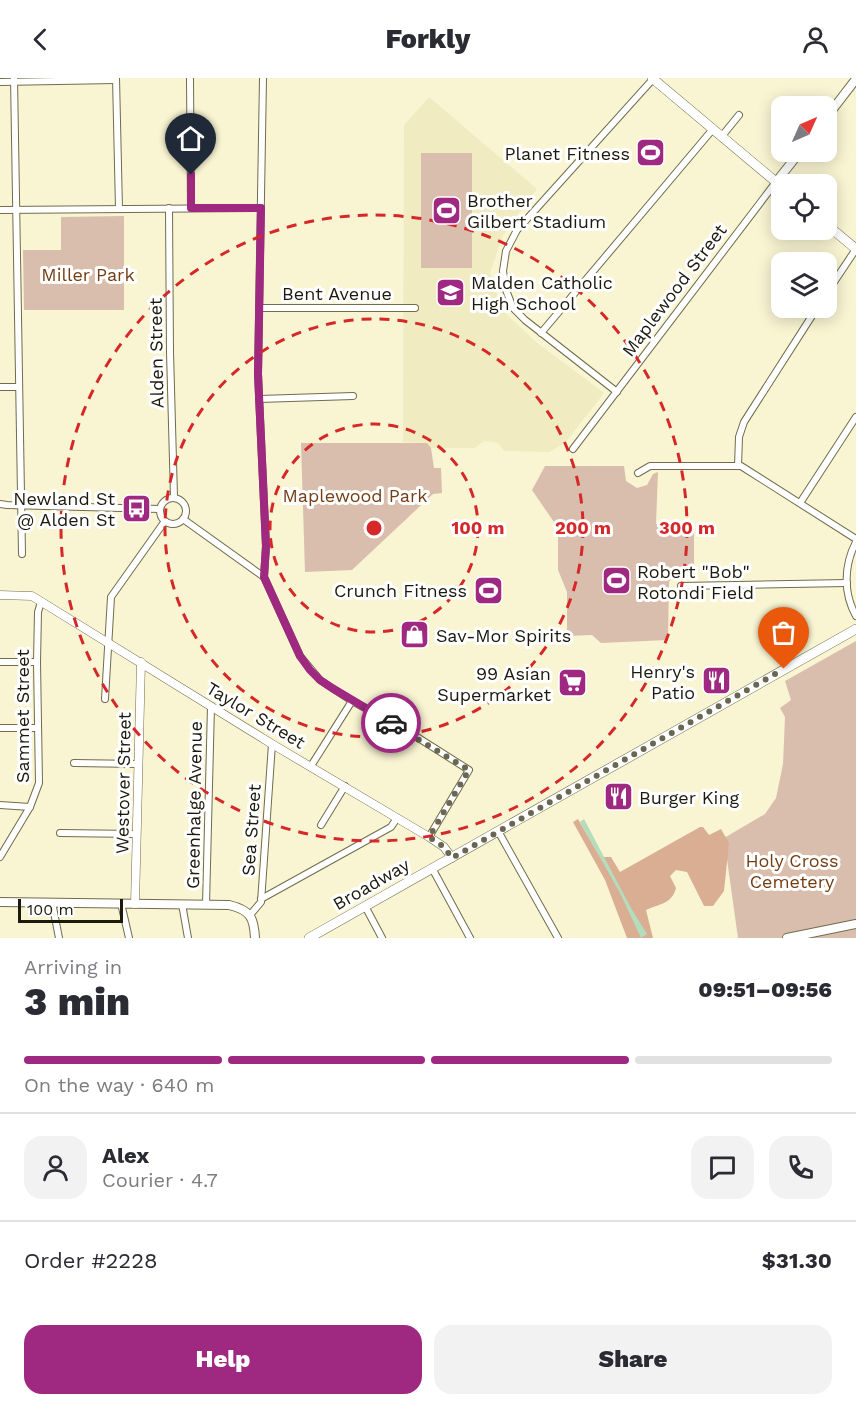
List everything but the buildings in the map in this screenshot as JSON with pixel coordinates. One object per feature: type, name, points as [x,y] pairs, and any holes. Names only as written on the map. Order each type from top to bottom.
[{"type":"main road","points":[[652,79],[771,177]]},
{"type":"main road","points":[[837,103],[855,79]]},
{"type":"main road","points":[[837,233],[856,249]]},
{"type":"main road","name":"Broadway","points":[[309,938],[856,629]]},
{"type":"main road","points":[[0,902],[233,906],[250,915],[255,938]]},
{"type":"main road","points":[[787,938],[856,924]]},
{"type":"street","points":[[190,78],[191,208]]},
{"type":"street","points":[[263,78],[259,399],[266,546],[264,577],[300,656],[320,680],[469,770],[429,837]]},
{"type":"street","points":[[0,82],[116,79],[119,209]]},
{"type":"street","points":[[617,392],[518,314],[509,300],[503,271],[506,251],[518,230],[652,79]]},
{"type":"street","points":[[15,80],[22,554]]},
{"type":"street","points":[[722,136],[739,115]]},
{"type":"street","points":[[541,333],[713,129]]},
{"type":"street","name":"Maplewood Street","points":[[573,448],[771,194]]},
{"type":"street","name":"Alden Street","points":[[169,208],[174,497]]},
{"type":"street","points":[[0,210],[261,208]]},
{"type":"street","points":[[837,278],[856,249]]},
{"type":"street","name":"Bent Avenue","points":[[259,308],[415,308]]},
{"type":"street","points":[[738,466],[739,437],[746,416],[811,318]]},
{"type":"street","points":[[0,387],[19,387]]},
{"type":"street","points":[[259,399],[353,396]]},
{"type":"street","points":[[800,503],[856,417]]},
{"type":"street","points":[[638,473],[650,466],[738,466],[750,470],[856,541],[848,561],[847,583],[849,599],[856,616]]},
{"type":"street","points":[[174,497],[184,503],[186,511],[183,519],[175,524],[165,521],[160,509],[165,500],[174,497]]},
{"type":"street","points":[[0,504],[160,509]]},
{"type":"street","points":[[183,519],[264,577]]},
{"type":"street","points":[[105,699],[111,597],[165,521]]},
{"type":"street","points":[[681,586],[847,583]]},
{"type":"street","name":"Taylor Street","points":[[0,595],[28,595],[41,602],[429,837],[444,847],[452,858]]},
{"type":"street","name":"Sammet Street","points":[[0,857],[30,807],[39,783],[37,662],[38,612],[41,602]]},
{"type":"street","points":[[0,662],[37,662]]},
{"type":"street","name":"Westover Street","points":[[135,904],[141,662]]},
{"type":"street","points":[[311,766],[352,701]]},
{"type":"street","name":"Greenhalge Avenue","points":[[206,904],[211,706]]},
{"type":"street","points":[[0,729],[38,728]]},
{"type":"street","name":"Sea Street","points":[[250,915],[261,902],[272,744]]},
{"type":"street","points":[[74,763],[139,764]]},
{"type":"street","points":[[321,825],[345,786]]},
{"type":"street","points":[[0,805],[30,807]]},
{"type":"street","points":[[261,899],[390,827],[397,818]]},
{"type":"street","points":[[498,831],[558,938]]},
{"type":"street","points":[[60,832],[137,834]]},
{"type":"street","points":[[432,868],[470,938]]},
{"type":"street","points":[[52,903],[59,938]]},
{"type":"street","points":[[121,903],[129,938]]},
{"type":"street","points":[[182,904],[188,938]]},
{"type":"street","points":[[365,906],[382,938]]},
{"type":"shaded area","name":"Malden Catholic High School","points":[[429,97],[537,189],[503,235],[490,273],[503,311],[535,341],[604,393],[565,443],[549,452],[504,451],[498,443],[484,441],[475,448],[431,448],[427,443],[403,442],[404,125]]},
{"type":"shaded area","points":[[578,819],[600,857],[611,857],[620,872],[700,827],[703,827],[709,835],[721,829],[729,843],[724,891],[713,906],[704,906],[687,872],[676,870],[670,876],[676,888],[671,897],[664,903],[646,910],[653,938],[627,938],[605,880],[573,822]]},
{"type":"shaded area","points":[[584,819],[647,934],[641,938],[620,893],[580,822]]},
{"type":"green space","name":"Brother Gilbert Stadium","points":[[421,153],[472,153],[472,268],[421,268]]},
{"type":"green space","name":"Miller Park","points":[[124,216],[124,310],[24,310],[23,250],[61,250],[61,217]]},
{"type":"green space","name":"Maplewood Park","points":[[301,443],[427,443],[431,448],[434,468],[441,468],[442,493],[433,494],[352,570],[305,572]]},
{"type":"green space","points":[[545,466],[624,466],[626,481],[637,488],[647,485],[653,474],[658,472],[656,524],[694,524],[694,580],[681,573],[673,576],[669,582],[668,640],[601,643],[592,635],[567,636],[567,592],[558,570],[558,528],[532,490]]},
{"type":"green space","name":"Holy Cross Cemetery","points":[[856,641],[856,938],[738,938],[724,838],[765,814],[776,798],[783,764],[785,717],[780,708],[791,700],[785,681]]},
{"type":"way so far","points":[[391,723],[469,770],[429,837],[444,847],[452,858],[784,669]]},
{"type":"place","name":"Planet Fitness","points":[[651,153]]},
{"type":"place","name":"Brother Gilbert Stadium","points":[[446,210]]},
{"type":"place","name":"Malden Catholic High School","points":[[450,292]]},
{"type":"place","name":"Newland St @ Alden St","points":[[136,508]]},
{"type":"place","name":"Robert \"Bob\" Rotondi Field","points":[[616,581]]},
{"type":"place","name":"Crunch Fitness","points":[[488,590]]},
{"type":"place","name":"Sav-Mor Spirits","points":[[415,635]]},
{"type":"place","name":"Henry's Patio","points":[[716,681]]},
{"type":"place","name":"99 Asian Supermarket","points":[[572,683]]},
{"type":"place","name":"Burger King","points":[[618,797]]},
{"type":"route","points":[[191,175],[191,208],[261,208],[258,374],[266,546],[264,577],[281,618],[300,656],[310,670],[332,688],[391,723]]}]
